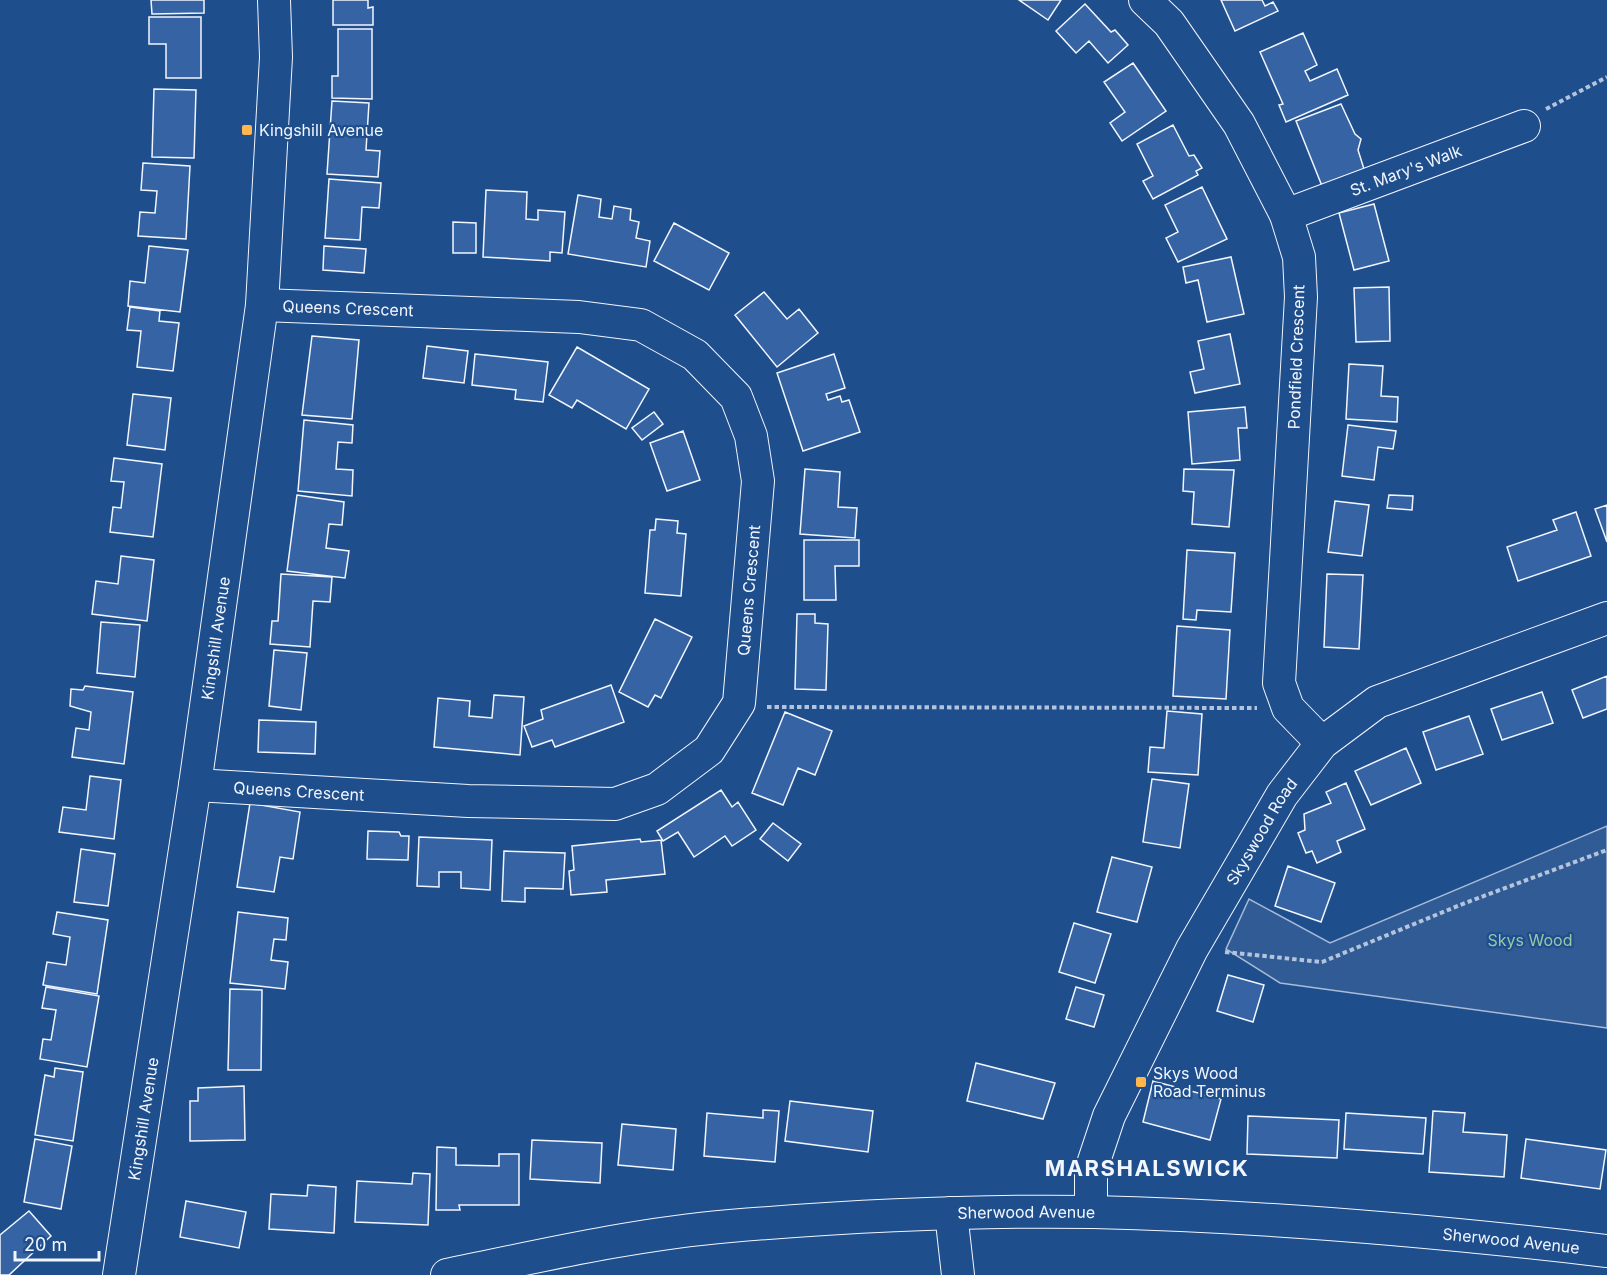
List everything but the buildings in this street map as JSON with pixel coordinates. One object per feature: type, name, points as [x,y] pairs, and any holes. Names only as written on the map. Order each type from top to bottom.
[{"type":"street","name":"Kingshill Avenue","points":[[119,1275],[195,785],[262,305],[276,57],[274,0]]},
{"type":"street","name":"Pondfield Crescent","points":[[1145,0],[1168,22],[1239,124],[1286,215],[1299,257],[1301,297],[1279,683],[1288,708],[1322,743]]},
{"type":"street","name":"St. Mary's Walk","points":[[1286,215],[1524,126]]},
{"type":"street","name":"Queens Crescent","points":[[195,785],[468,801],[615,804],[657,789],[709,750],[739,702],[758,481],[751,436],[736,397],[695,355],[641,325],[579,317],[262,305]]},
{"type":"street","name":"Skyswood Road","points":[[1092,1212],[1091,1170],[1109,1116],[1192,949],[1282,795],[1322,743],[1377,702],[1607,618]]},
{"type":"street","name":"Sherwood Avenue","points":[[447,1275],[570,1250],[727,1227],[951,1213],[1092,1212],[1257,1218],[1607,1251]]},
{"type":"street","points":[[951,1213],[958,1275]]},
{"type":"path","points":[[1524,126],[1549,106],[1607,77]]},
{"type":"path","points":[[739,702],[777,709],[1288,708]]},
{"type":"path","points":[[1192,949],[1322,962],[1465,903],[1607,850]]},
{"type":"shaded area","name":"Skys Wood","points":[[1607,826],[1607,1028],[1280,983],[1226,949],[1249,899],[1330,943]]},
{"type":"place","name":"Kingshill Avenue","points":[[247,130]]},
{"type":"place","name":"Skys Wood Road Terminus","points":[[1141,1082]]},
{"type":"district","name":"MARSHALSWICK","points":[[1147,1168]]}]
